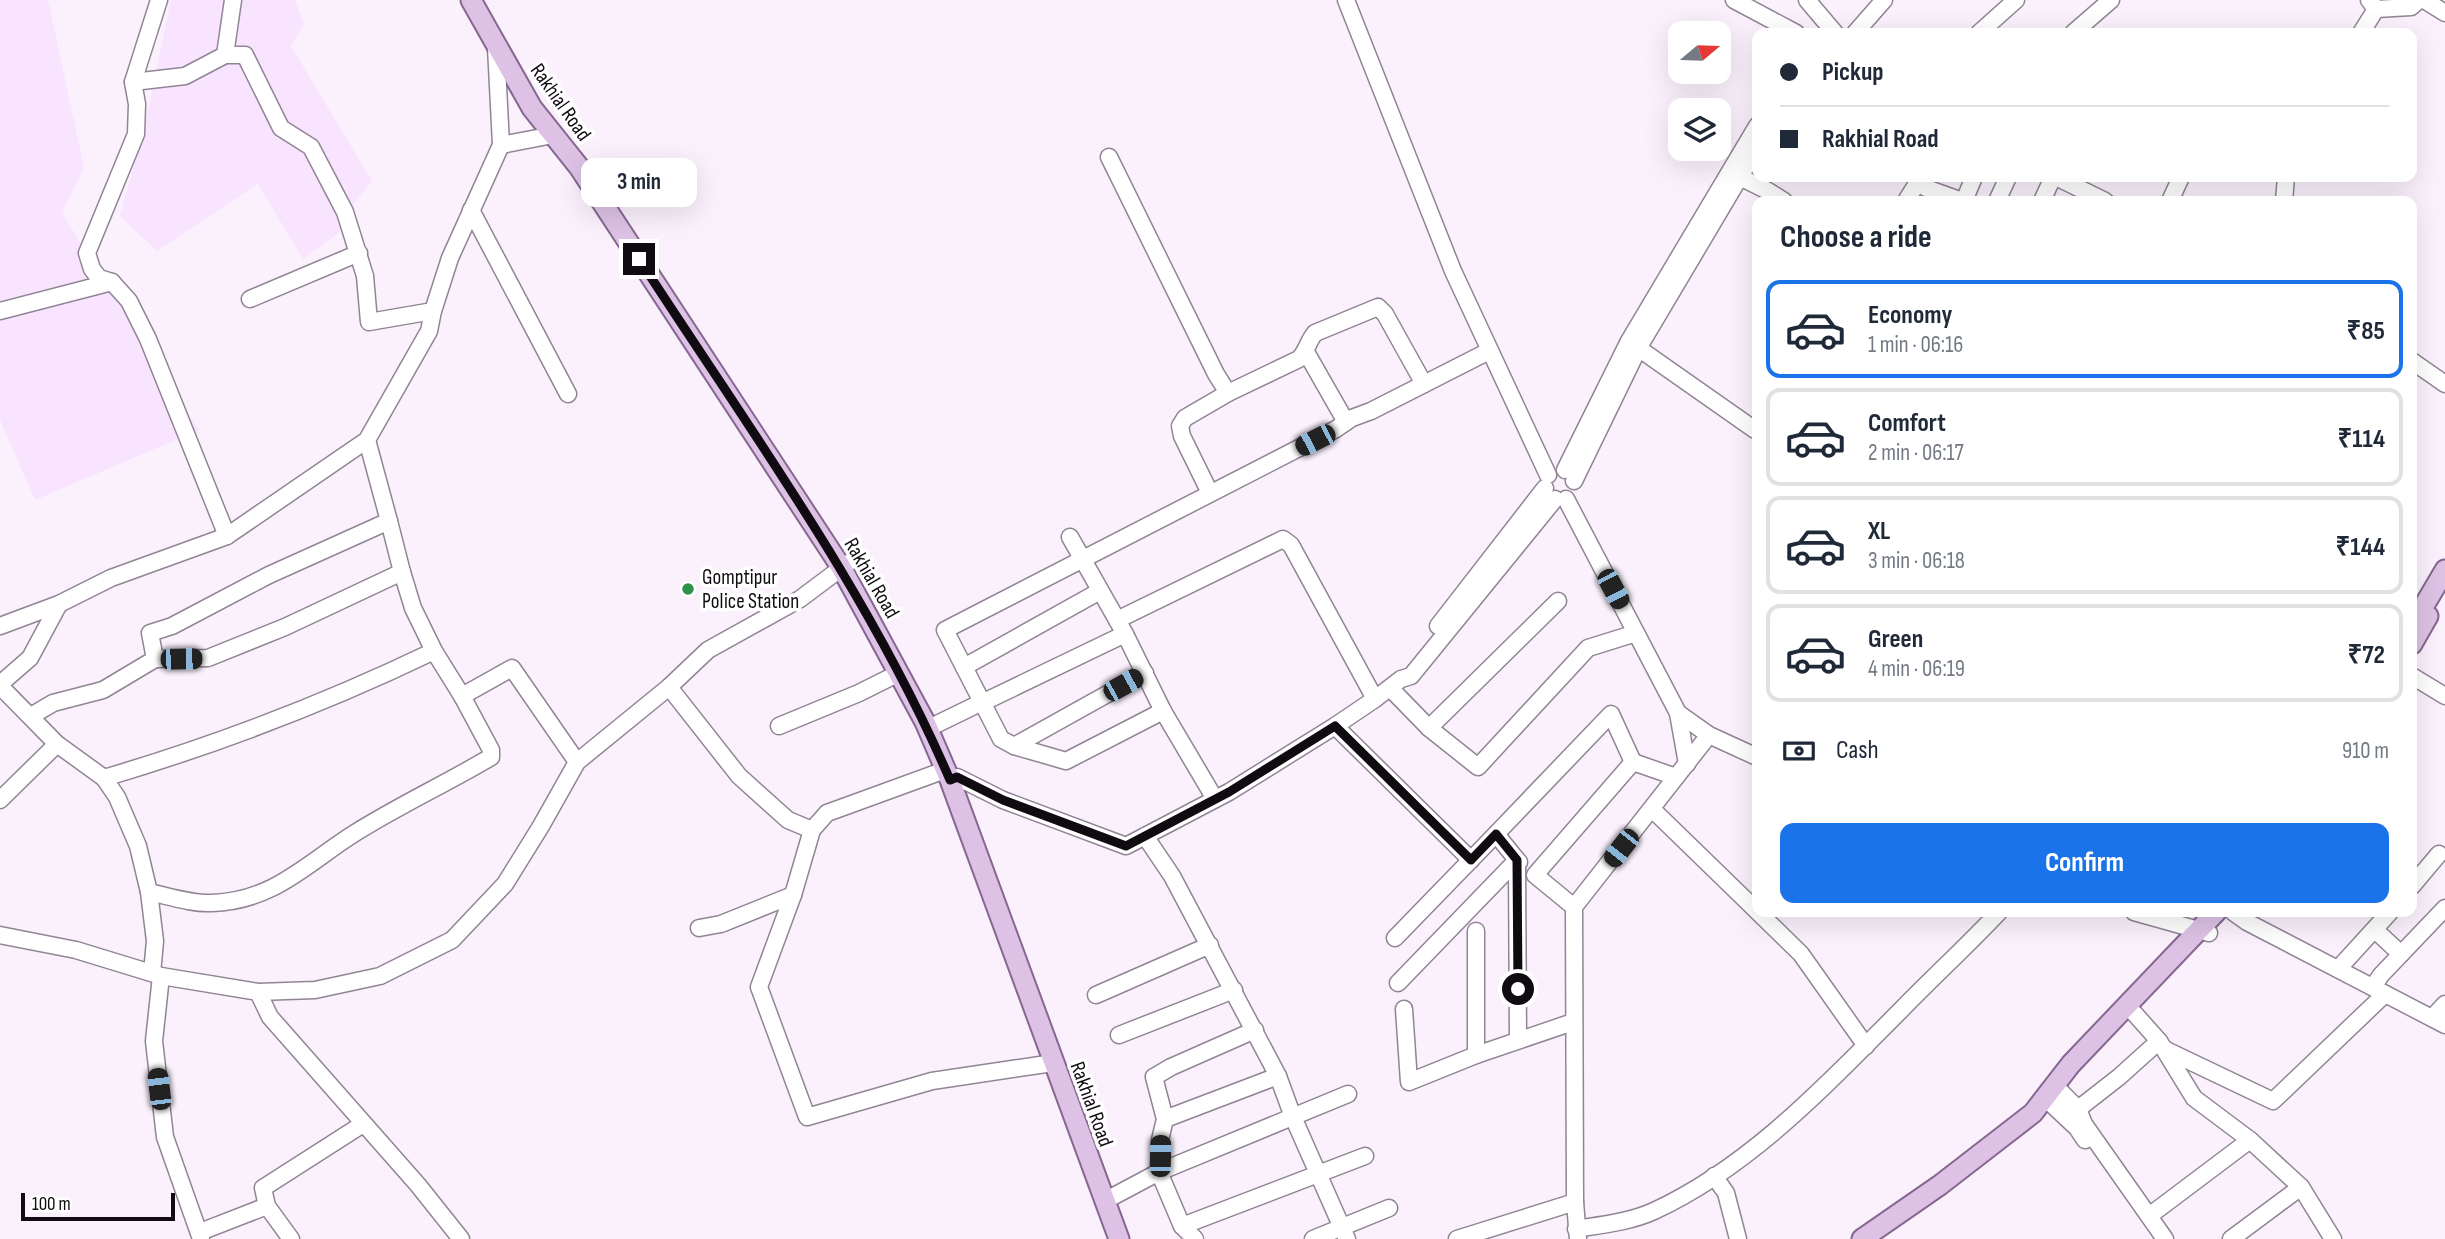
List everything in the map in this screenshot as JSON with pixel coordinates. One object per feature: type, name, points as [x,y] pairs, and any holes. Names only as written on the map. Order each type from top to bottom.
[{"type":"main road","name":"Rakhial Road","points":[[471,0],[532,108],[579,167],[844,565],[951,775],[1128,1239]]},
{"type":"main road","name":"Rakhial Road","points":[[481,0],[546,108],[586,162],[844,565],[935,725],[1053,1063],[1119,1239]]},
{"type":"main road","points":[[2417,618],[2445,570]]},
{"type":"main road","points":[[2417,636],[2445,588]]},
{"type":"main road","points":[[1862,1239],[1940,1185],[2053,1095],[2134,1013],[2204,932],[2213,917]]},
{"type":"main road","points":[[1879,1239],[2039,1120],[2071,1064],[2204,932],[2224,917]]},
{"type":"street","points":[[159,0],[133,82],[137,104],[136,134],[87,253],[92,269],[99,278],[112,282],[129,301],[148,339],[227,536]]},
{"type":"street","points":[[225,55],[233,0]]},
{"type":"street","points":[[1346,0],[1453,271],[1553,490],[1678,713],[1687,764]]},
{"type":"street","points":[[1734,0],[1787,28]]},
{"type":"street","points":[[1807,0],[1831,28]]},
{"type":"street","points":[[1985,28],[2016,0]]},
{"type":"street","points":[[2079,28],[2111,0]]},
{"type":"street","points":[[2363,28],[2373,4],[2411,7],[2422,0],[2445,13]]},
{"type":"street","points":[[1859,28],[1882,1]]},
{"type":"street","points":[[0,626],[59,604],[111,578],[227,536],[367,440],[429,331],[450,258],[500,145],[496,46]]},
{"type":"street","points":[[133,82],[185,76],[225,55],[245,55],[282,128],[311,147],[345,212],[365,276],[369,322],[433,311]]},
{"type":"street","points":[[500,145],[552,135]]},
{"type":"street","points":[[1553,490],[1573,491],[1570,476],[1634,344],[1752,135]]},
{"type":"street","points":[[1109,157],[1216,374],[1228,393]]},
{"type":"street","points":[[1634,344],[1752,157]]},
{"type":"street","points":[[1740,177],[1776,196]]},
{"type":"street","points":[[2062,182],[2083,196]]},
{"type":"street","points":[[1911,196],[1924,183],[1952,196]]},
{"type":"street","points":[[471,210],[568,394]]},
{"type":"street","points":[[250,299],[359,253]]},
{"type":"street","points":[[0,311],[112,282]]},
{"type":"street","points":[[1210,493],[1182,436],[1180,426],[1185,418],[1228,393],[1299,359],[1306,352],[1315,333],[1378,307],[1385,314],[1424,384]]},
{"type":"street","points":[[1634,344],[1752,428]]},
{"type":"street","points":[[1163,711],[1066,761],[1014,746],[1001,738],[945,630],[1489,351]]},
{"type":"street","points":[[1306,352],[1346,422]]},
{"type":"street","points":[[2417,364],[2445,384]]},
{"type":"street","points":[[149,892],[211,904],[247,898],[270,889],[297,875],[354,833],[491,757],[491,750],[434,651],[413,608],[367,440]]},
{"type":"street","points":[[1053,1063],[932,1081],[807,1117],[759,987],[793,895],[812,830],[827,813],[951,775],[1003,800],[1126,846],[1215,799],[1335,726],[1395,683],[1411,676],[1553,490],[1556,470],[1570,476]]},
{"type":"street","points":[[155,659],[150,633],[172,626],[269,575],[389,521]]},
{"type":"street","points":[[1070,537],[1121,627],[1163,711],[1215,799]]},
{"type":"street","points":[[990,699],[1283,539],[1291,545],[1375,699]]},
{"type":"street","points":[[0,935],[76,950],[156,975],[258,992],[315,990],[380,976],[452,940],[505,884],[577,762],[669,687],[708,650],[800,598],[844,565]]},
{"type":"street","points":[[31,716],[53,703],[103,690],[155,659],[208,658],[285,627],[402,572]]},
{"type":"street","points":[[964,667],[1100,591]]},
{"type":"street","points":[[1429,728],[1558,601]]},
{"type":"street","points":[[59,604],[30,658],[0,685],[57,744],[104,778],[117,797],[138,846],[149,892],[155,941],[154,1041],[165,1137],[200,1236],[267,1206]]},
{"type":"street","points":[[1395,683],[1429,728],[1478,767],[1588,648],[1636,634]]},
{"type":"street","points":[[104,778],[308,709],[434,651]]},
{"type":"street","points":[[462,696],[512,668],[577,762]]},
{"type":"street","points":[[779,726],[859,694],[899,673]]},
{"type":"street","points":[[1014,746],[1145,673]]},
{"type":"street","points":[[2417,679],[2445,696]]},
{"type":"street","points":[[669,687],[738,776],[788,820],[812,830]]},
{"type":"street","points":[[935,725],[974,706]]},
{"type":"street","points":[[1678,713],[1709,735],[1752,755]]},
{"type":"street","points":[[1395,938],[1611,714],[1633,762],[1676,777]]},
{"type":"street","points":[[1335,726],[1471,860]]},
{"type":"street","points":[[1709,735],[1574,907],[1577,1234],[1652,1212],[1714,1176],[1797,1113],[1993,917]]},
{"type":"street","points":[[0,800],[57,744]]},
{"type":"street","points":[[1535,875],[1633,762]]},
{"type":"street","points":[[1651,808],[1752,906]]},
{"type":"street","points":[[1496,834],[1517,860],[1574,907]]},
{"type":"street","points":[[1145,836],[1172,876],[1255,1030],[1278,1076],[1344,1233]]},
{"type":"street","points":[[2417,880],[2439,854]]},
{"type":"street","points":[[1398,984],[1517,860]]},
{"type":"street","points":[[1517,860],[1518,1040]]},
{"type":"street","points":[[699,928],[722,924],[793,895]]},
{"type":"street","points":[[2162,1045],[2273,1101],[2379,990],[2402,954],[2445,908]]},
{"type":"street","points":[[1763,917],[1801,954],[1866,1046]]},
{"type":"street","points":[[2152,917],[2204,932]]},
{"type":"street","points":[[2238,917],[2439,1022],[2445,1004]]},
{"type":"street","points":[[2338,970],[2386,917]]},
{"type":"street","points":[[2375,930],[2402,954]]},
{"type":"street","points":[[1476,931],[1476,1055]]},
{"type":"street","points":[[1096,995],[1210,946]]},
{"type":"street","points":[[1119,1035],[1234,990]]},
{"type":"street","points":[[258,992],[270,1017],[418,1185],[461,1239]]},
{"type":"street","points":[[1405,1009],[1409,1082],[1476,1055],[1573,1022]]},
{"type":"street","points":[[2134,1013],[2162,1045],[2194,1098],[2250,1140],[2301,1187],[2333,1239]]},
{"type":"street","points":[[1195,1239],[1182,1226],[1159,1172],[1160,1140],[1165,1119],[1154,1085],[1156,1075],[1255,1030]]},
{"type":"street","points":[[2078,1109],[2162,1045]]},
{"type":"street","points":[[1165,1119],[1278,1076]]},
{"type":"street","points":[[1112,1197],[1159,1172],[1348,1094]]},
{"type":"street","points":[[2053,1095],[2078,1109],[2110,1168],[2155,1239]]},
{"type":"street","points":[[2053,1095],[2165,1239]]},
{"type":"street","points":[[291,1239],[267,1206],[263,1188],[363,1124]]},
{"type":"street","points":[[2149,1216],[2250,1140]]},
{"type":"street","points":[[1182,1226],[1365,1156]]},
{"type":"street","points":[[1714,1176],[1726,1193],[1738,1239]]},
{"type":"street","points":[[2231,1239],[2301,1187]]},
{"type":"street","points":[[1457,1239],[1575,1202]]},
{"type":"street","points":[[1313,1239],[1344,1233],[1389,1208]]},
{"type":"shaded area","points":[[0,0],[48,0],[84,168],[62,213],[199,430],[35,500],[0,420]]},
{"type":"shaded area","points":[[171,0],[295,0],[304,24],[291,46],[372,181],[353,204],[355,221],[303,259],[258,184],[157,251],[120,216],[146,121]]},
{"type":"place","name":"Gomptipur Police Station","points":[[688,589]]},
{"type":"route","points":[[639,259],[841,567],[925,722],[950,780],[957,777],[1003,800],[1126,846],[1229,792],[1335,726],[1471,860],[1496,834],[1517,860],[1518,989]]}]
